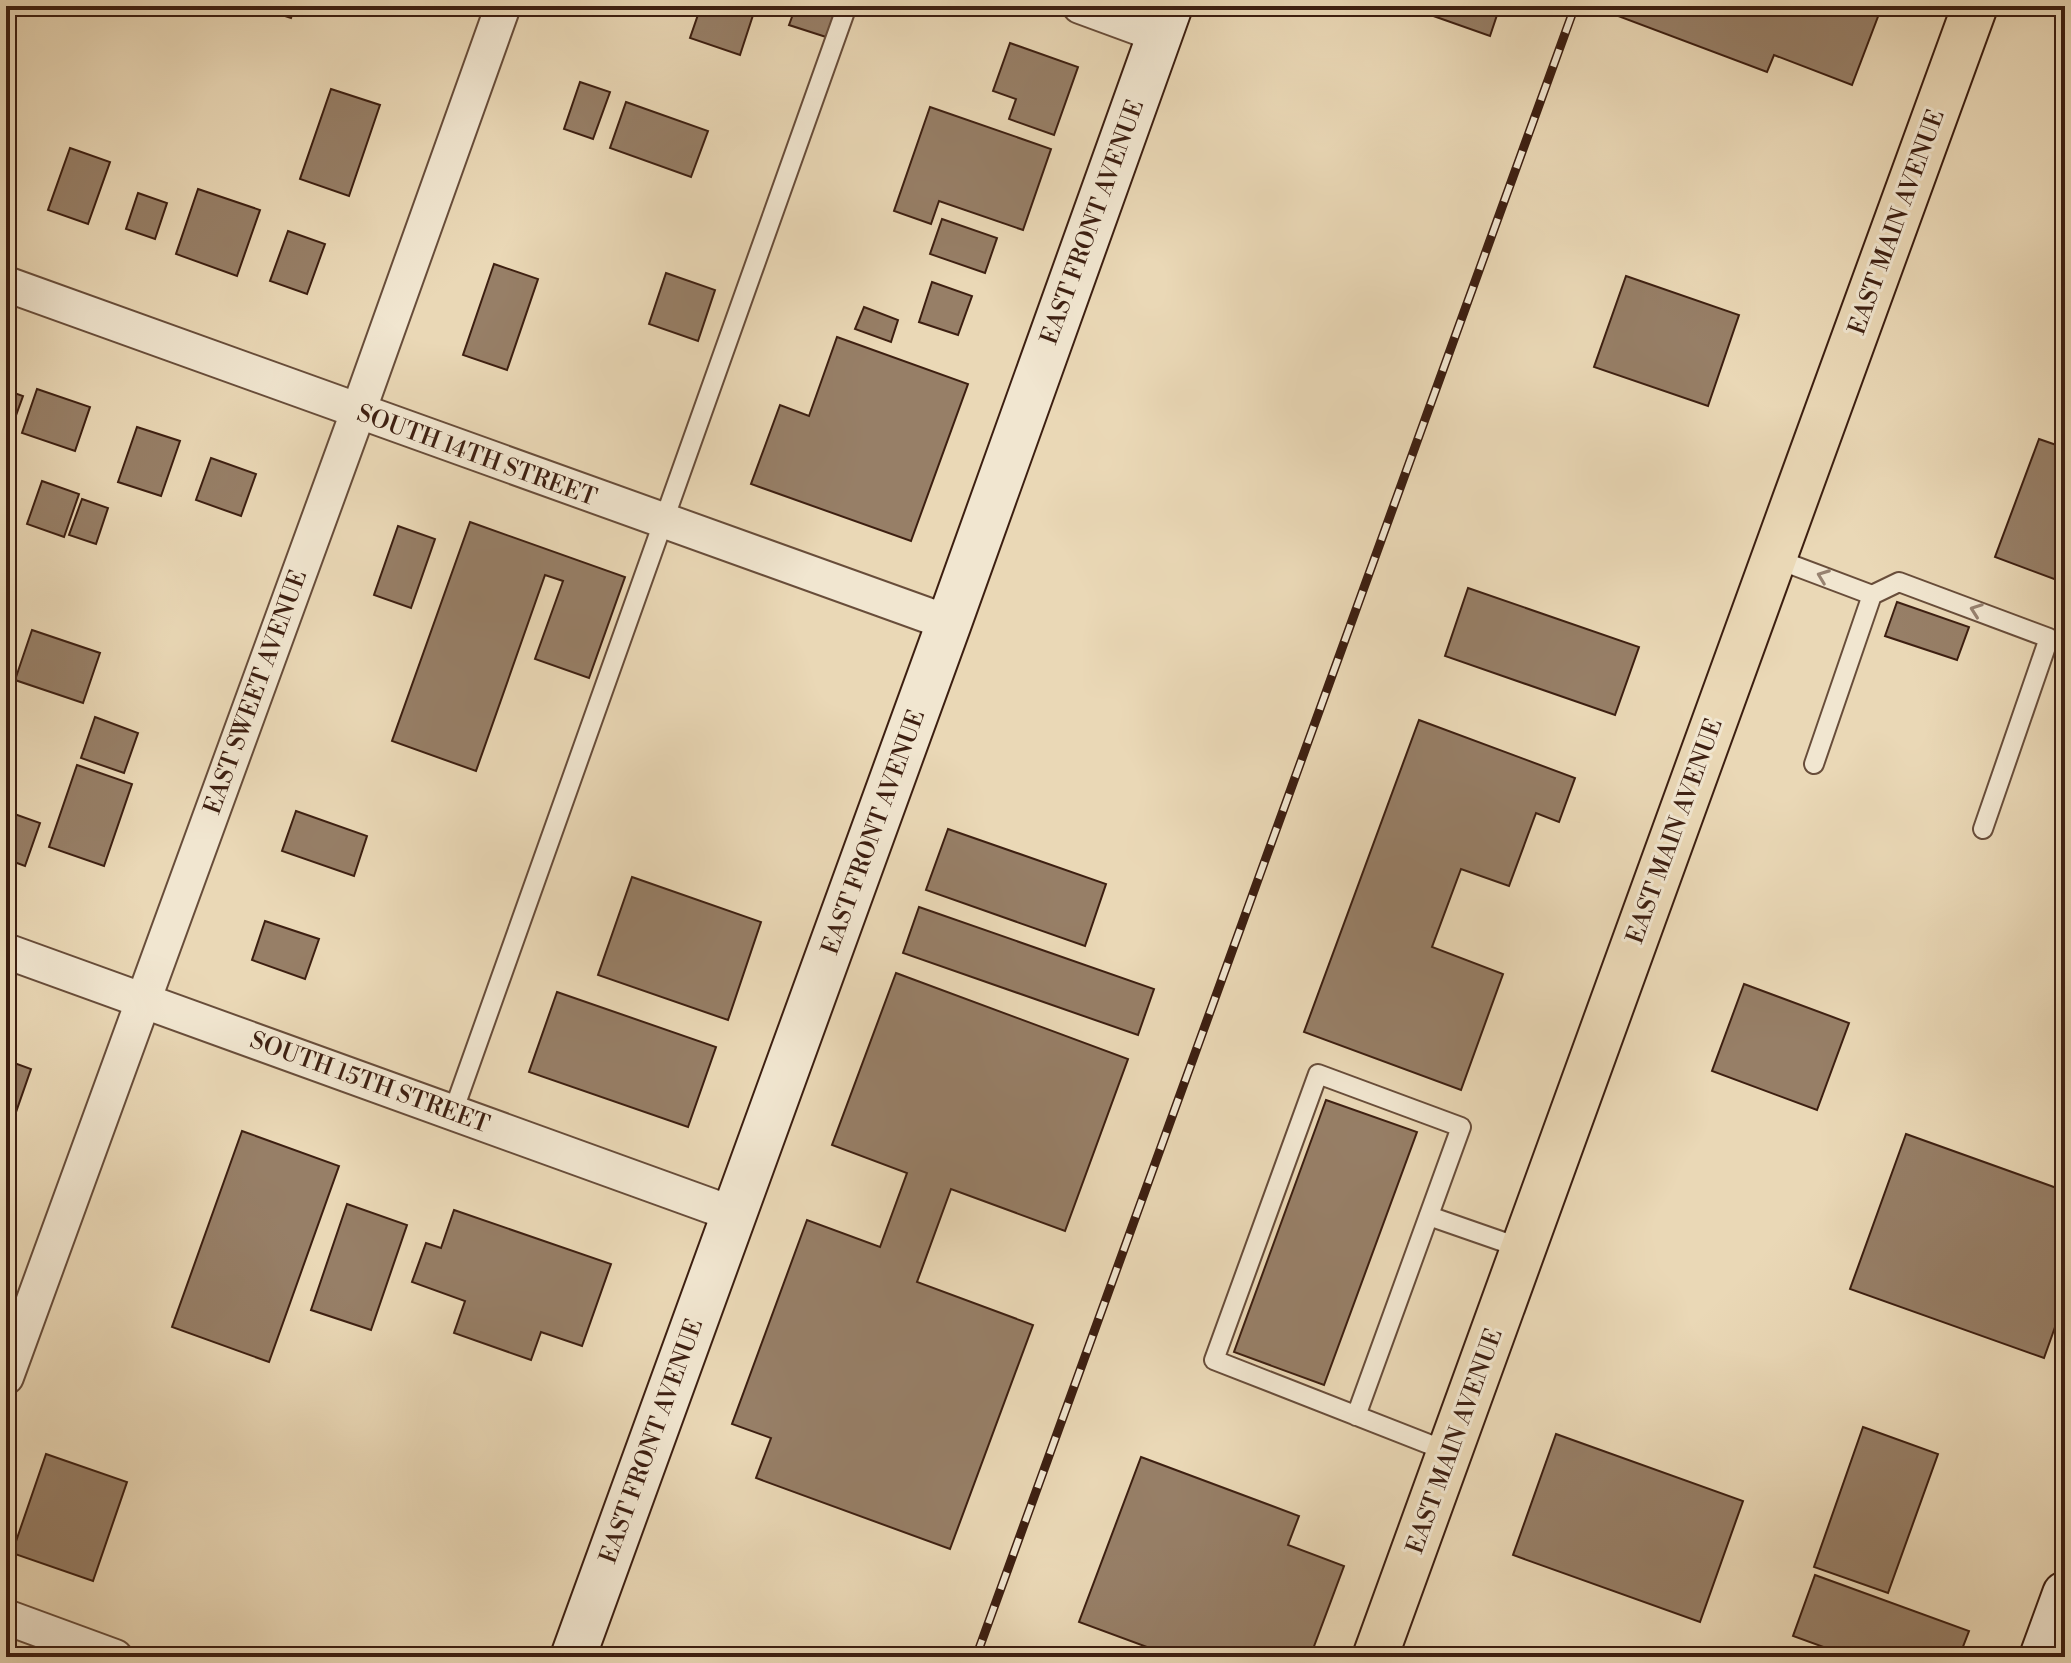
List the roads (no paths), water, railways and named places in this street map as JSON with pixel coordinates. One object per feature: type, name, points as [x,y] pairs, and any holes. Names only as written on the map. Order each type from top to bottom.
[{"type":"main road","name":"EAST MAIN AVENUE","points":[[1375,1657],[1975,6]]},
{"type":"street","name":"EAST SWEET AVENUE","points":[[6,1377],[503,6]]},
{"type":"street","points":[[1080,6],[1164,21]]},
{"type":"street","name":"EAST FRONT AVENUE","points":[[573,1657],[1164,21]]},
{"type":"street","name":"SOUTH 14TH STREET","points":[[6,284],[949,623]]},
{"type":"street","name":"SOUTH 15TH STREET","points":[[6,951],[733,1214]]},
{"type":"street","points":[[2042,1657],[2065,1594]]},
{"type":"street","points":[[6,1617],[115,1657]]},
{"type":"lane","points":[[453,1112],[847,6]]},
{"type":"lane","points":[[1773,558],[1872,595]]},
{"type":"lane","points":[[1814,764],[1872,595],[1899,582],[2049,638],[1983,829]]},
{"type":"lane","points":[[1356,1416],[1461,1127],[1318,1074],[1214,1360],[1356,1416],[1449,1452]]},
{"type":"lane","points":[[1429,1216],[1524,1249]]},
{"type":"railway","points":[[976,1657],[1575,6]]}]
